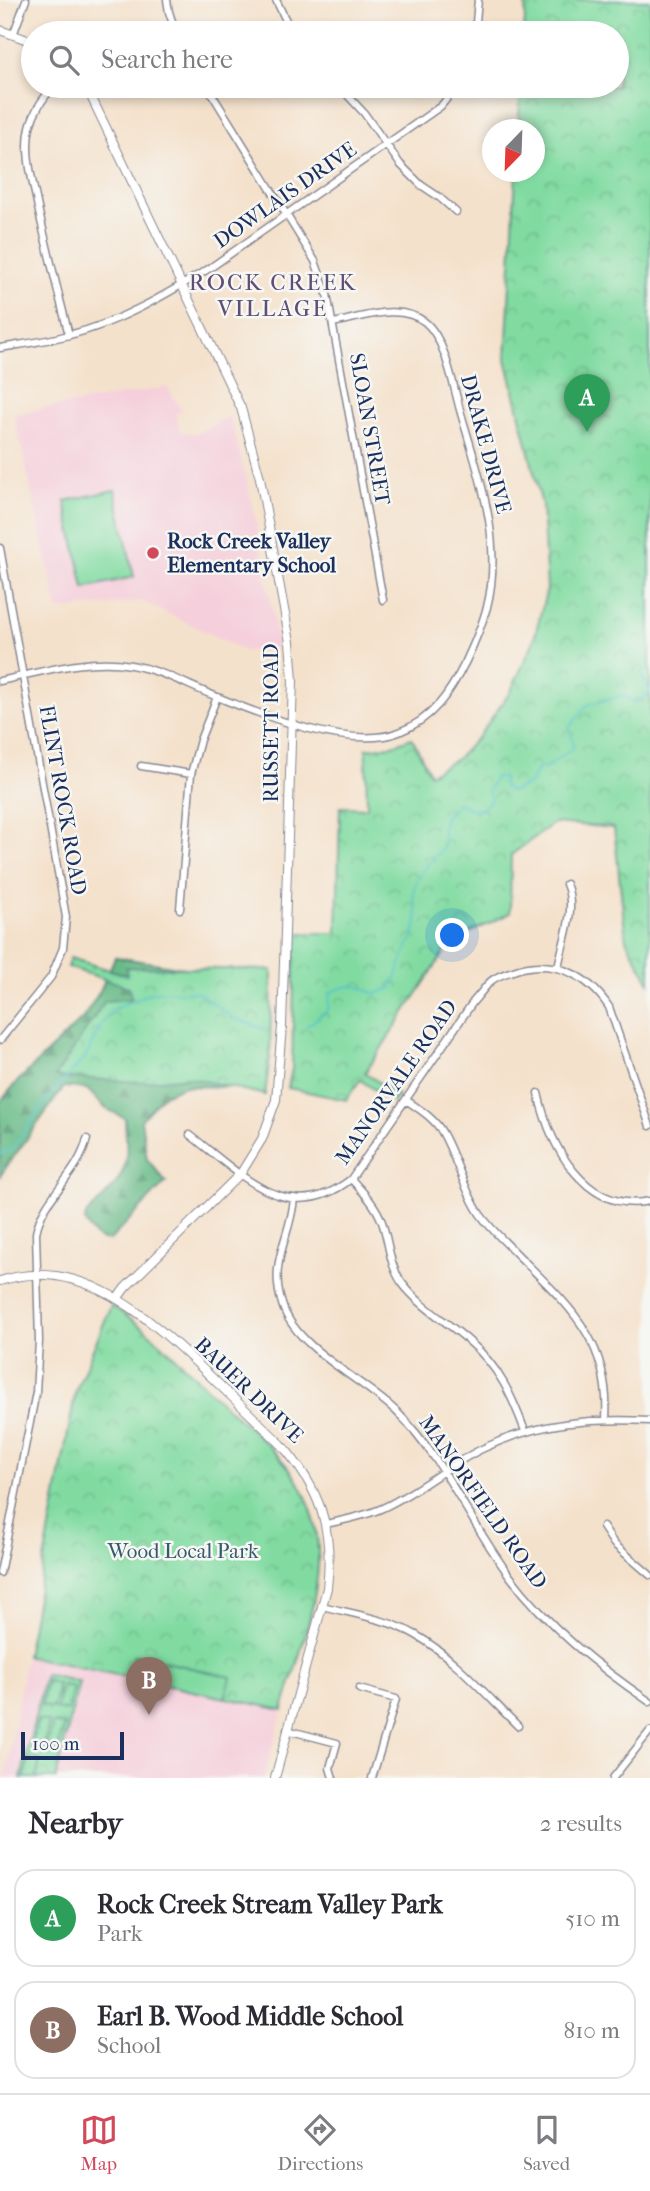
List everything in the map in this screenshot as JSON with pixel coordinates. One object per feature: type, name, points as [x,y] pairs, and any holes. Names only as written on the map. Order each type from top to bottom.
[{"type":"street","points":[[13,35],[26,0]]},
{"type":"street","points":[[167,0],[173,21]]},
{"type":"street","points":[[276,0],[286,21]]},
{"type":"street","points":[[476,21],[478,0]]},
{"type":"street","points":[[0,30],[21,38]]},
{"type":"street","points":[[45,98],[30,125],[29,164],[69,335]]},
{"type":"street","name":"RUSSETT ROAD","points":[[92,98],[241,408],[251,440],[290,642],[293,680],[280,1068],[276,1100],[268,1127],[256,1152],[241,1173],[117,1299]]},
{"type":"street","name":"SLOAN STREET","points":[[215,98],[316,261],[333,323],[383,600]]},
{"type":"street","points":[[350,98],[421,185],[456,212]]},
{"type":"street","name":"DOWLAIS DRIVE","points":[[0,348],[96,327],[182,285],[387,146],[441,106],[447,98]]},
{"type":"street","name":"DRAKE DRIVE","points":[[0,681],[90,664],[129,664],[156,670],[217,697],[292,723],[359,738],[397,733],[420,722],[444,700],[458,677],[484,618],[493,573],[487,506],[446,364],[435,333],[424,322],[406,313],[394,312],[333,323]]},
{"type":"street","name":"FLINT ROCK ROAD","points":[[0,548],[66,917],[63,948],[55,970],[0,1040]]},
{"type":"street","points":[[180,909],[191,774],[200,740],[217,697]]},
{"type":"street","points":[[141,766],[191,774]]},
{"type":"street","points":[[566,884],[571,897],[558,967],[589,983],[609,1007],[650,1126]]},
{"type":"street","name":"MANORVALE ROAD","points":[[190,1135],[263,1191],[281,1197],[305,1199],[327,1194],[351,1179],[473,1002],[492,981],[503,974],[525,967],[558,967]]},
{"type":"street","points":[[538,1093],[543,1115],[554,1139],[582,1182],[603,1196],[618,1201],[650,1201]]},
{"type":"street","points":[[406,1100],[427,1115],[442,1131],[466,1188],[480,1213],[569,1308],[587,1331],[604,1372],[608,1400],[606,1419]]},
{"type":"street","points":[[0,1573],[36,1392],[39,1341],[36,1233],[39,1218],[78,1164],[87,1139]]},
{"type":"street","points":[[351,1179],[378,1212],[400,1281],[415,1298],[471,1343],[491,1363],[512,1394],[525,1432]]},
{"type":"street","name":"MANORFIELD ROAD","points":[[294,1198],[282,1244],[277,1281],[283,1307],[291,1323],[306,1342],[378,1395],[425,1443],[509,1576],[544,1616],[600,1668],[650,1702]]},
{"type":"street","name":"BAUER DRIVE","points":[[0,1281],[37,1275],[77,1280],[117,1299],[146,1317],[281,1444],[310,1482],[326,1524],[329,1566],[322,1606],[275,1778]]},
{"type":"street","points":[[326,1524],[379,1509],[482,1448],[525,1432],[569,1422],[606,1419],[650,1421]]},
{"type":"street","points":[[603,1527],[614,1544],[650,1575]]},
{"type":"street","points":[[322,1606],[384,1622],[415,1634],[434,1647],[518,1726]]},
{"type":"street","points":[[359,1689],[396,1699],[372,1778]]},
{"type":"street","points":[[288,1730],[337,1743],[330,1768],[333,1778]]},
{"type":"street","points":[[613,1778],[650,1731]]},
{"type":"shaded area","name":"Rock Creek Valley Elementary School","points":[[167,387],[182,411],[176,414],[181,432],[195,434],[230,416],[253,506],[279,647],[245,651],[142,601],[58,610],[14,414]]},
{"type":"shaded area","points":[[26,1656],[283,1710],[264,1778],[5,1778]]},
{"type":"green space","points":[[526,0],[650,0],[650,983],[626,940],[614,828],[554,823],[511,855],[510,913],[451,942],[365,1073],[398,1095],[393,1102],[360,1080],[346,1100],[288,1088],[292,1069],[295,933],[337,933],[340,807],[367,808],[366,749],[390,746],[412,738],[430,774],[458,758],[478,737],[511,691],[533,643],[547,589],[542,505],[506,359],[515,182],[545,182],[545,119],[519,119],[520,98],[629,98],[629,21],[525,21]]},
{"type":"green space","points":[[115,490],[134,577],[84,588],[65,501]]},
{"type":"green space","points":[[115,957],[191,969],[236,1087],[184,1086],[163,1095],[141,1120],[147,1159],[166,1182],[110,1240],[105,1240],[92,1233],[85,1222],[86,1215],[113,1187],[124,1168],[127,1150],[125,1118],[105,1108],[87,1089],[64,1087],[0,1176],[0,1102],[84,1017],[100,991]]},
{"type":"green space","points":[[70,958],[127,975],[126,967],[272,970],[270,1057],[265,1095],[187,1077],[143,1082],[55,1077],[105,1001],[131,999],[129,987],[67,967]]},
{"type":"green space","name":"Wood Local Park","points":[[111,1306],[154,1337],[270,1448],[297,1480],[310,1507],[317,1536],[315,1594],[283,1710],[26,1656],[76,1390]]},
{"type":"green space","points":[[134,1655],[231,1677],[225,1698],[129,1677]]},
{"type":"green space","points":[[45,1674],[79,1682],[56,1778],[21,1778]]},
{"type":"green space","points":[[47,1681],[58,1684],[53,1708],[41,1705]]},
{"type":"green space","points":[[62,1685],[73,1687],[68,1711],[56,1709]]},
{"type":"green space","points":[[38,1720],[49,1722],[44,1746],[32,1743]]},
{"type":"green space","points":[[53,1723],[64,1726],[58,1749],[47,1747]]},
{"type":"green space","points":[[29,1758],[40,1760],[36,1778],[24,1778]]},
{"type":"waterway","points":[[650,667],[641,674],[650,691]]},
{"type":"waterway","points":[[307,1026],[328,1010],[330,993],[348,986],[363,988],[375,994],[391,988],[416,928],[413,893],[416,882],[445,844],[444,821],[458,803],[474,810],[482,810],[491,799],[488,791],[495,777],[503,778],[503,786],[511,792],[531,783],[537,769],[548,766],[574,747],[569,728],[587,705],[623,695],[636,703],[650,693]]},
{"type":"waterway","points":[[0,1154],[11,1150],[45,1102],[86,1056],[100,1026],[112,1010],[152,992],[198,992],[231,1017],[264,1029]]},
{"type":"place","name":"Rock Creek Stream Valley Park","points":[[587,432]]},
{"type":"place","name":"Rock Creek Valley Elementary School","points":[[153,553]]},
{"type":"place","name":"Earl B. Wood Middle School","points":[[149,1715]]},
{"type":"district","name":"ROCK CREEK VILLAGE","points":[[273,295]]}]
